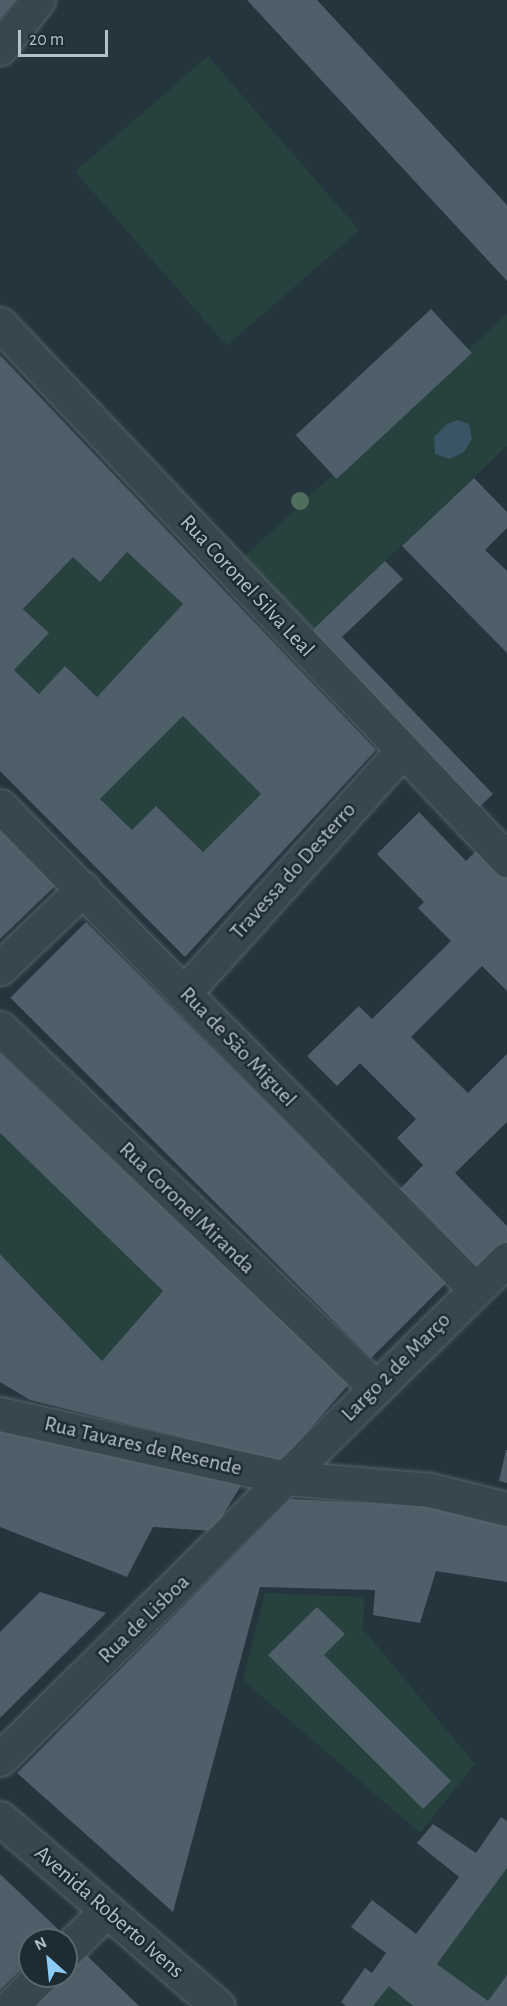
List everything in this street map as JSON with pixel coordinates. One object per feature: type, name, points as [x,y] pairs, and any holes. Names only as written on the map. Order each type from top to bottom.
[{"type":"street","points":[[0,48],[37,1]]},
{"type":"street","name":"Rua Coronel Silva Leal","points":[[0,324],[402,751],[503,848]]},
{"type":"street","name":"Travessa do Desterro","points":[[185,992],[402,751]]},
{"type":"street","name":"Rua de São Miguel","points":[[0,806],[474,1289]]},
{"type":"street","points":[[0,968],[83,889]]},
{"type":"street","name":"Rua Coronel Miranda","points":[[0,1028],[375,1387]]},
{"type":"street","name":"Largo 2 de Março","points":[[287,1478],[375,1387],[507,1258]]},
{"type":"street","name":"Rua Tavares de Resende","points":[[2,1412],[287,1478],[430,1490],[507,1509]]},
{"type":"street","name":"Rua de Lisboa","points":[[0,1759],[287,1478]]},
{"type":"street","name":"Avenida Roberto Ivens","points":[[0,1818],[218,2006]]},
{"type":"street","points":[[78,1939],[107,1910]]},
{"type":"street","points":[[11,2006],[29,1988]]},
{"type":"green space","points":[[208,56],[360,230],[227,346],[75,171]]},
{"type":"green space","points":[[507,314],[507,446],[305,637],[236,564]]},
{"type":"green space","points":[[127,552],[183,604],[97,697],[65,666],[39,694],[14,670],[48,633],[23,609],[73,557],[100,582]]},
{"type":"green space","points":[[183,716],[261,794],[203,852],[157,806],[132,830],[100,799]]},
{"type":"green space","points":[[0,1133],[163,1291],[102,1361],[0,1254]]},
{"type":"green space","points":[[265,1593],[365,1597],[363,1629],[475,1764],[420,1833],[243,1680]]},
{"type":"green space","points":[[507,1868],[507,1975],[488,2001],[437,1964]]},
{"type":"green space","points":[[389,1986],[413,2006],[373,2006]]},
{"type":"water","points":[[458,420],[469,424],[472,439],[464,452],[450,459],[435,454],[434,437],[447,424]]},
{"type":"building","points":[[0,0],[16,0],[0,19]]},
{"type":"building","points":[[247,0],[317,0],[507,205],[507,281]]},
{"type":"building","points":[[431,309],[472,353],[337,479],[296,435]]},
{"type":"building","points":[[0,355],[376,750],[185,957],[0,771]],"holes":[[[127,552],[183,604],[97,697],[65,666],[39,694],[14,670],[49,633],[23,609],[73,557],[100,582]],[[183,716],[261,794],[203,852],[156,806],[132,830],[100,799]]]},
{"type":"building","points":[[474,478],[507,512],[507,528],[485,550],[507,571],[507,653],[402,546]]},
{"type":"building","points":[[385,561],[403,579],[342,637],[493,794],[474,812],[305,637]]},
{"type":"building","points":[[419,812],[466,861],[478,849],[507,878],[507,991],[482,966],[411,1037],[468,1093],[507,1054],[507,1122],[455,1173],[507,1226],[507,1244],[473,1278],[392,1197],[423,1165],[397,1138],[416,1119],[360,1063],[337,1086],[307,1056],[359,1006],[372,1019],[451,941],[418,908],[424,902],[377,854]]},
{"type":"building","points":[[0,830],[55,886],[0,939]]},
{"type":"building","points":[[86,922],[447,1283],[371,1358],[10,998]]},
{"type":"building","points":[[0,1053],[349,1384],[281,1462],[30,1400],[0,1382],[0,1254],[102,1361],[163,1291],[0,1133]]},
{"type":"building","points":[[0,1424],[242,1484],[213,1531],[153,1527],[127,1577],[0,1527]]},
{"type":"building","points":[[507,1450],[507,1483],[499,1481]]},
{"type":"building","points":[[290,1499],[427,1506],[507,1526],[507,1582],[436,1571],[420,1623],[373,1615],[375,1590],[260,1587],[173,1912],[17,1773]]},
{"type":"building","points":[[40,1592],[106,1613],[0,1718],[0,1632]]},
{"type":"building","points":[[317,1607],[345,1634],[324,1655],[451,1781],[423,1809],[268,1655]]},
{"type":"building","points":[[501,1817],[507,1821],[507,1868],[437,1964],[488,2001],[507,1975],[507,2006],[413,2006],[389,1986],[373,2006],[346,2006],[341,2002],[365,1968],[372,1973],[386,1953],[351,1927],[372,1900],[416,1934],[459,1877],[417,1843],[433,1824],[476,1853]]},
{"type":"building","points":[[0,1874],[57,1928],[18,1928],[18,1973],[0,1990]]},
{"type":"building","points":[[80,1949],[139,2006],[21,2006],[40,1988],[78,1988],[78,1951]]}]
